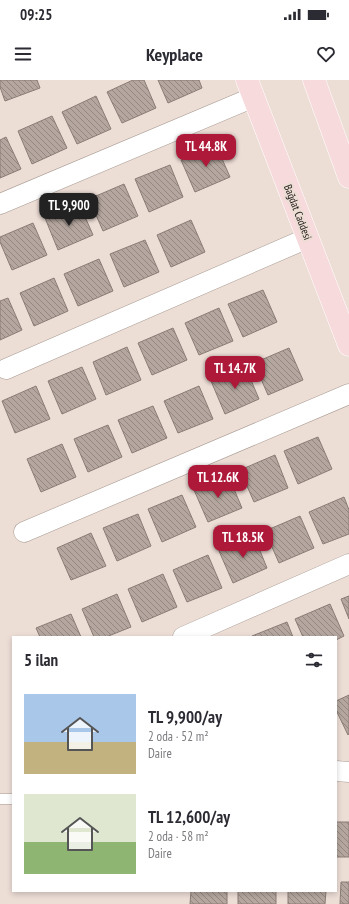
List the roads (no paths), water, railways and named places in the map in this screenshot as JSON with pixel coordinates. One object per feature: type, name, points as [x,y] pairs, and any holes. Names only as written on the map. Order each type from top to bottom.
[{"type":"main road","points":[[314,80],[347,168]]},
{"type":"main road","name":"Bağdat Caddesi","points":[[251,89],[349,345]]},
{"type":"street","points":[[0,204],[251,89]]},
{"type":"street","points":[[6,369],[308,238]]},
{"type":"street","points":[[24,532],[349,394]]},
{"type":"street","points":[[185,636],[349,564]]},
{"type":"street","points":[[337,772],[349,772]]},
{"type":"lane","points":[[0,799],[12,799]]}]
